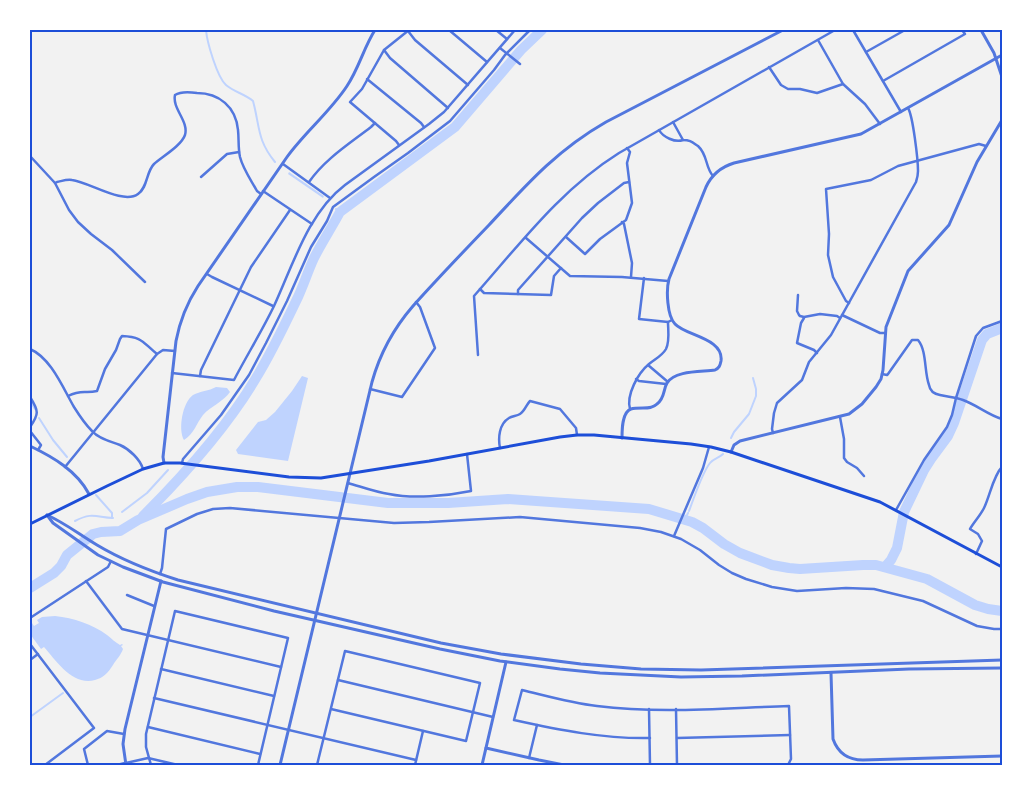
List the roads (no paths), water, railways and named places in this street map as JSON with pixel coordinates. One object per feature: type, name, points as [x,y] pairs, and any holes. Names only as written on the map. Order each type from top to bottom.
[{"type":"main road","points":[[30,524],[89,494],[144,469],[164,463],[183,463],[299,478],[321,478],[577,435],[691,444],[709,446],[731,452],[861,495],[907,516],[1002,567]]},
{"type":"street","points":[[164,463],[163,456],[172,373],[178,332],[185,308],[193,293],[283,164],[348,85],[368,42],[376,30]]},
{"type":"street","points":[[399,145],[350,102],[362,89],[384,50],[408,30],[415,40],[468,85]]},
{"type":"street","points":[[450,30],[488,62]]},
{"type":"street","points":[[496,30],[507,39]]},
{"type":"street","points":[[172,373],[234,380],[273,306],[298,250],[320,211],[330,198],[344,185],[448,108],[515,30]]},
{"type":"street","points":[[183,463],[183,459],[206,434],[252,370],[308,253],[333,207],[450,121],[530,30]]},
{"type":"street","points":[[280,765],[370,390],[379,361],[399,323],[416,302],[529,182],[565,149],[606,122],[783,30]]},
{"type":"street","points":[[478,356],[474,296],[552,208],[575,185],[596,168],[627,148],[835,30]]},
{"type":"street","points":[[854,30],[901,112]]},
{"type":"street","points":[[866,52],[905,30]]},
{"type":"street","points":[[882,81],[965,34],[962,30]]},
{"type":"street","points":[[981,30],[996,58],[1002,77]]},
{"type":"street","points":[[818,40],[843,84],[865,104],[880,124]]},
{"type":"street","points":[[500,48],[520,64]]},
{"type":"street","points":[[384,50],[390,58],[448,108]]},
{"type":"street","points":[[630,409],[628,406],[636,379],[667,347],[670,321],[667,294],[668,281],[706,186],[713,176],[729,165],[861,134],[1002,55]]},
{"type":"street","points":[[769,68],[781,85],[788,88],[817,93],[843,84]]},
{"type":"street","points":[[367,79],[424,127]]},
{"type":"street","points":[[55,183],[73,180],[112,194],[130,196],[138,194],[144,188],[148,172],[152,166],[179,144],[184,136],[184,123],[174,99],[175,95],[178,93],[205,93],[225,102],[234,114],[237,121],[239,152],[257,191],[312,225]]},
{"type":"street","points":[[773,433],[774,413],[777,403],[802,380],[809,362],[829,339],[913,188],[917,177],[917,161],[912,122],[908,108]]},
{"type":"street","points":[[731,452],[738,442],[840,417],[853,412],[876,387],[882,374],[885,333],[908,271],[949,225],[975,167],[1002,120]]},
{"type":"street","points":[[673,122],[683,140]]},
{"type":"street","points":[[309,182],[329,159],[375,123]]},
{"type":"street","points":[[659,130],[661,134],[675,141],[690,140],[703,152],[710,173],[713,176]]},
{"type":"street","points":[[848,303],[832,277],[828,255],[830,234],[826,189],[871,180],[892,168],[979,144],[986,146]]},
{"type":"street","points":[[565,236],[585,254],[600,239],[626,220],[632,203],[627,163],[630,152],[627,148]]},
{"type":"street","points":[[201,176],[227,154],[239,152]]},
{"type":"street","points":[[30,156],[55,183],[69,210],[78,222],[112,250],[145,282]]},
{"type":"street","points":[[283,164],[330,198]]},
{"type":"street","points":[[518,294],[518,290],[578,221],[624,183],[629,182]]},
{"type":"street","points":[[200,376],[201,370],[254,261],[290,210]]},
{"type":"street","points":[[622,222],[632,262],[631,278]]},
{"type":"street","points":[[526,238],[570,276],[644,278],[668,281]]},
{"type":"street","points":[[480,289],[484,293],[551,295],[554,276],[561,268]]},
{"type":"street","points":[[207,274],[273,306]]},
{"type":"street","points":[[622,438],[626,414],[630,409],[650,408],[662,398],[667,383],[676,375],[715,370],[719,367],[721,360],[720,353],[711,342],[670,321],[639,319],[644,278]]},
{"type":"street","points":[[798,295],[798,313],[800,316],[820,314],[841,316],[880,333],[885,333]]},
{"type":"street","points":[[370,390],[402,397],[435,348],[420,307],[416,302]]},
{"type":"street","points":[[804,317],[797,343],[817,352]]},
{"type":"street","points":[[897,511],[924,460],[947,427],[958,398],[976,336],[983,328],[1002,320]]},
{"type":"street","points":[[68,396],[79,391],[97,391],[105,369],[122,336],[141,340],[157,354]]},
{"type":"street","points":[[882,374],[887,375],[912,340],[918,340],[922,348],[930,388],[936,394],[958,398],[1002,419]]},
{"type":"street","points":[[30,350],[35,352],[50,366],[77,412],[93,432],[104,439],[124,447],[141,462],[144,469]]},
{"type":"street","points":[[65,467],[157,354],[163,350],[175,351]]},
{"type":"street","points":[[648,365],[667,383]]},
{"type":"street","points":[[636,379],[667,383]]},
{"type":"street","points":[[30,397],[37,411],[36,418],[30,429],[41,445],[38,450]]},
{"type":"street","points":[[500,448],[502,424],[507,419],[521,413],[530,401],[560,409],[576,428],[577,435]]},
{"type":"street","points":[[840,417],[844,439],[844,458],[864,476]]},
{"type":"street","points":[[30,446],[65,467],[83,483],[89,494]]},
{"type":"street","points":[[674,536],[703,468],[709,446]]},
{"type":"street","points":[[348,483],[395,495],[441,495],[471,492],[466,454]]},
{"type":"street","points":[[976,554],[982,541],[978,534],[970,529],[983,511],[997,474],[1002,467]]},
{"type":"street","points":[[160,574],[166,529],[197,514],[213,509],[230,508],[406,523],[530,517],[650,529],[674,536],[700,550],[719,565],[746,580],[797,591],[846,588],[874,589],[923,601],[977,626],[1002,629]]},
{"type":"street","points":[[46,515],[58,520],[112,553],[160,574],[198,585],[415,637],[481,651],[540,660],[607,667],[674,670],[1002,660]]},
{"type":"street","points":[[46,515],[53,523],[110,561],[161,582],[440,649],[506,662],[566,670],[647,676],[722,676],[1002,668]]},
{"type":"street","points":[[30,618],[108,567],[110,561]]},
{"type":"street","points":[[86,581],[122,629],[281,667]]},
{"type":"street","points":[[126,764],[124,734],[161,582]]},
{"type":"street","points":[[127,595],[154,606]]},
{"type":"street","points":[[150,765],[145,740],[147,727],[175,611],[288,638],[258,765]]},
{"type":"street","points":[[30,644],[94,728],[45,765]]},
{"type":"street","points":[[317,765],[345,651],[480,683],[466,741],[331,709]]},
{"type":"street","points":[[30,660],[38,654]]},
{"type":"street","points":[[482,765],[506,662]]},
{"type":"street","points":[[161,669],[274,696]]},
{"type":"street","points":[[831,672],[833,739],[837,748],[848,758],[863,760],[1002,756]]},
{"type":"street","points":[[338,680],[493,717]]},
{"type":"street","points":[[650,738],[589,734],[514,720],[522,690],[596,706],[649,709],[789,706],[791,759],[788,765]]},
{"type":"street","points":[[154,698],[416,760]]},
{"type":"street","points":[[649,709],[650,765]]},
{"type":"street","points":[[676,709],[678,765]]},
{"type":"street","points":[[529,758],[537,725]]},
{"type":"street","points":[[147,727],[260,754]]},
{"type":"street","points":[[88,765],[84,749],[107,731],[124,734]]},
{"type":"street","points":[[415,765],[423,731]]},
{"type":"street","points":[[677,738],[790,735]]},
{"type":"street","points":[[486,748],[564,765]]},
{"type":"street","points":[[118,765],[148,758],[178,765]]},
{"type":"water","points":[[289,172],[324,196],[323,198],[288,174]]},
{"type":"water","points":[[302,376],[308,378],[288,461],[238,454],[236,450],[258,422],[266,420],[275,412]]},
{"type":"water","points":[[216,387],[227,388],[230,392],[203,415],[193,432],[184,440],[181,423],[189,399],[193,395]]},
{"type":"water","points":[[42,617],[69,618],[89,625],[120,645],[123,645],[121,646],[123,649],[121,653],[105,675],[95,680],[87,681],[80,679],[60,666],[44,647],[41,649],[30,634],[30,625],[32,623],[34,626],[39,623],[37,620]]},
{"type":"waterway","points":[[206,30],[210,51],[219,75],[226,85],[253,101],[262,140],[275,162]]},
{"type":"waterway","points":[[143,516],[204,450],[245,396],[273,348],[298,297],[314,258],[340,212],[455,127],[521,50],[542,30]]},
{"type":"waterway","points":[[336,209],[339,212]]},
{"type":"waterway","points":[[885,567],[897,548],[904,512],[924,470],[948,436],[954,423],[982,340],[987,334],[1002,328]]},
{"type":"waterway","points":[[731,438],[749,414],[756,396],[753,378]]},
{"type":"waterway","points":[[30,401],[35,409]]},
{"type":"waterway","points":[[39,418],[67,457]]},
{"type":"waterway","points":[[689,511],[707,467],[712,461],[723,454]]},
{"type":"waterway","points":[[122,512],[147,493],[168,470]]},
{"type":"waterway","points":[[30,588],[54,573],[61,566],[67,555],[93,534],[120,531],[138,520],[207,492],[237,487],[258,487],[388,503],[448,503],[508,499],[649,509],[692,522],[740,553],[772,565],[800,569],[876,565],[927,579],[975,605],[1002,611]]},
{"type":"waterway","points":[[96,495],[112,513],[112,518]]},
{"type":"waterway","points":[[685,519],[688,513]]},
{"type":"waterway","points":[[75,521],[90,516],[113,518]]},
{"type":"waterway","points":[[30,717],[63,693]]}]
